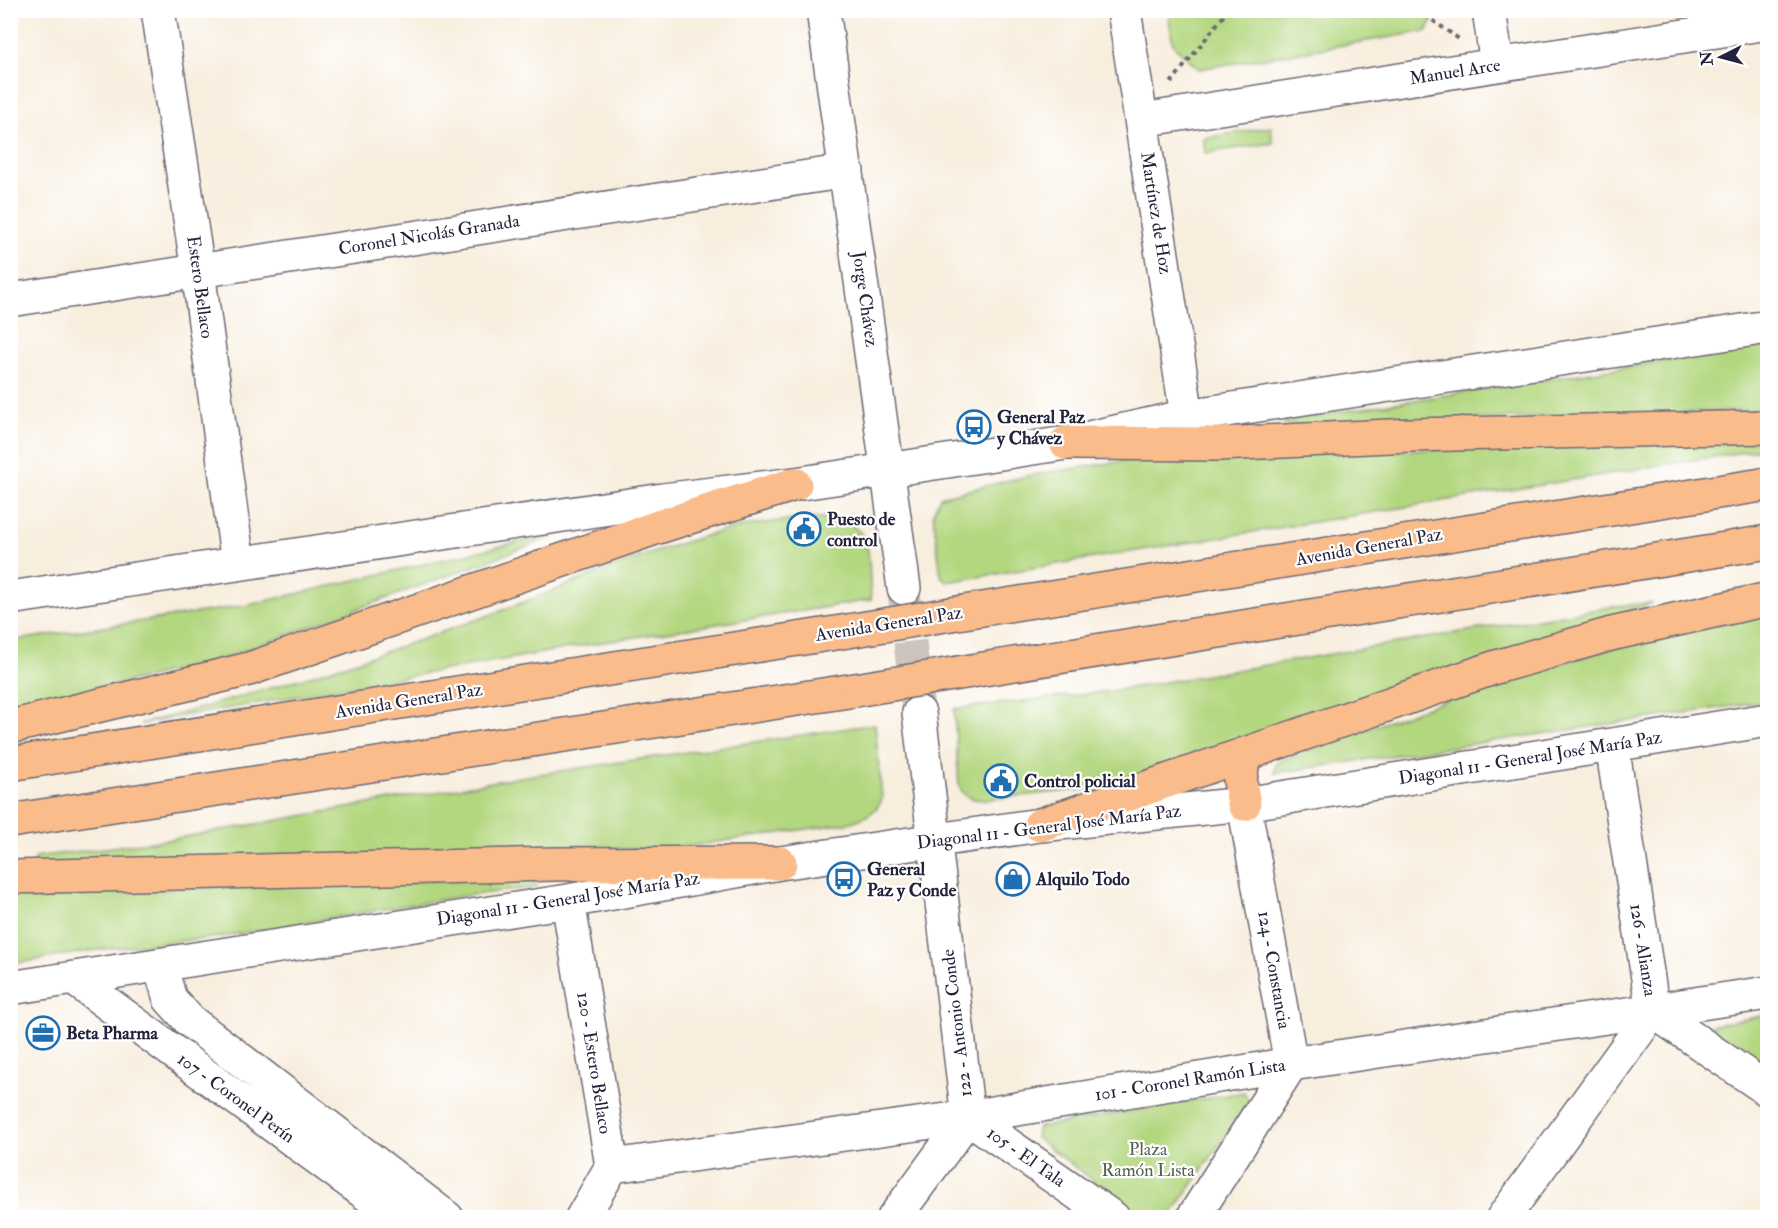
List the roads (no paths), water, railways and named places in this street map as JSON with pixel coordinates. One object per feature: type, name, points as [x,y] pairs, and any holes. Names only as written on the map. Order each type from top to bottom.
[{"type":"highway","points":[[1066,443],[1218,444],[1412,435],[1767,427]]},
{"type":"highway","points":[[10,728],[249,669],[465,592],[795,484]]},
{"type":"highway","name":"Avenida General Paz","points":[[10,764],[1767,484]]},
{"type":"highway","points":[[10,821],[855,690],[1767,542]]},
{"type":"highway","points":[[1040,825],[1496,667],[1611,634],[1767,599]]},
{"type":"highway","points":[[1244,754],[1240,781],[1244,804]]},
{"type":"highway","points":[[10,877],[555,864],[780,863]]},
{"type":"street","name":"Estero Bellaco","points":[[158,10],[198,271],[238,564]]},
{"type":"street","name":"Jorge Chávez","points":[[823,10],[848,171],[904,588]]},
{"type":"street","name":"Martínez de Hoz","points":[[1124,10],[1187,416]]},
{"type":"street","points":[[1489,10],[1497,65]]},
{"type":"street","name":"Manuel Arce","points":[[1142,120],[1767,23]]},
{"type":"street","name":"Coronel Nicolás Granada","points":[[10,300],[848,171]]},
{"type":"street","points":[[10,598],[663,500],[795,484],[1066,443],[1187,416],[1767,327]]},
{"type":"street","points":[[919,713],[935,840]]},
{"type":"street","name":"Diagonal 11 - General José María Paz","points":[[10,988],[568,901],[780,863],[1040,825],[1244,804],[1767,720]]},
{"type":"street","name":"126 - Alianza","points":[[1503,1218],[1653,1011],[1612,745]]},
{"type":"street","name":"124 - Constancia","points":[[1244,804],[1291,1064]]},
{"type":"street","name":"122 - Antonio Conde","points":[[894,1218],[968,1117],[935,840]]},
{"type":"street","name":"120 - Estero Bellaco","points":[[568,901],[612,1167]]},
{"type":"street","name":"107 - Coronel Perín","points":[[160,965],[170,999],[190,1021],[447,1218]]},
{"type":"street","name":"107 - Coronel Perín","points":[[73,978],[399,1218]]},
{"type":"street","name":"101 - Coronel Ramón Lista","points":[[612,1167],[968,1117],[1291,1064],[1767,993]]},
{"type":"street","points":[[1653,1011],[1767,1090]]},
{"type":"street","points":[[1193,1218],[1291,1064]]},
{"type":"street","name":"105 - El Tala","points":[[968,1117],[1113,1218]]},
{"type":"street","points":[[582,1218],[612,1167]]},
{"type":"tunnel","points":[[904,593],[918,709]]},
{"type":"place","name":"General Paz y Chávez","points":[[974,427]]},
{"type":"place","name":"Puesto de control","points":[[804,529]]},
{"type":"place","name":"Control policial","points":[[1001,781]]},
{"type":"place","name":"General Paz y Conde","points":[[844,879]]},
{"type":"place","name":"Alquilo Todo","points":[[1013,879]]},
{"type":"place","name":"Beta Pharma","points":[[43,1033]]},
{"type":"park label","name":"Plaza Ramón Lista","points":[[1148,1159]]}]
